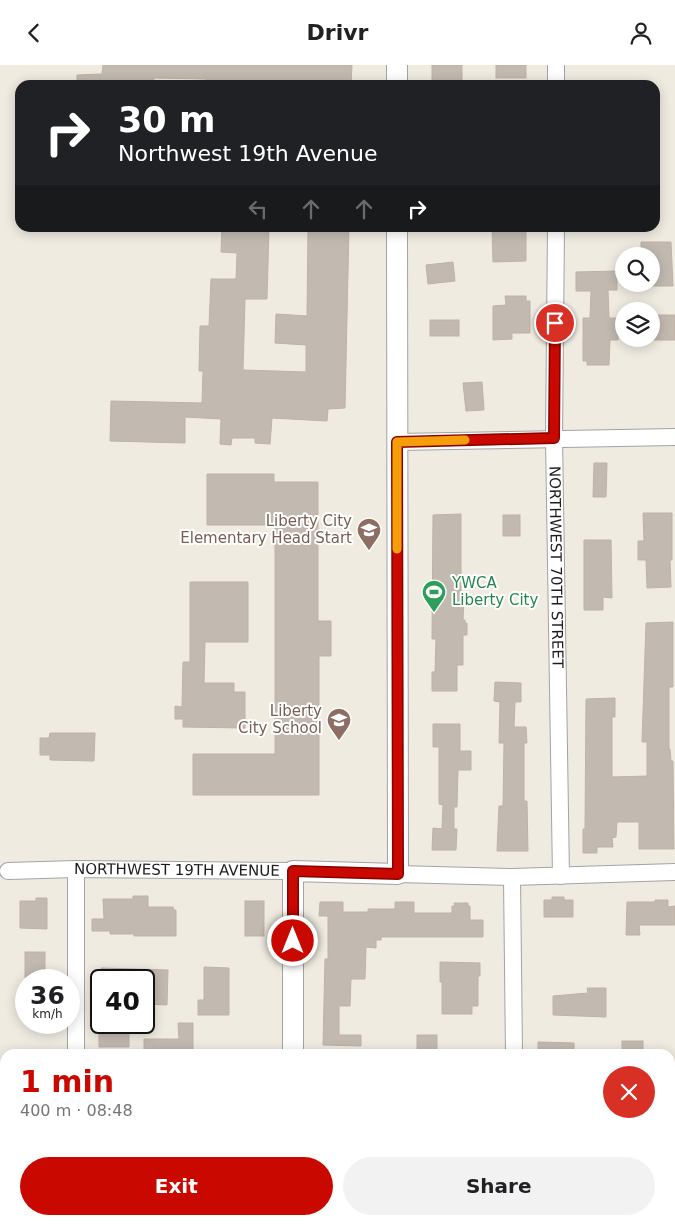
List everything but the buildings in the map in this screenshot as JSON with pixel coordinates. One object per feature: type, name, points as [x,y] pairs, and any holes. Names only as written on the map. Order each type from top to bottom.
[{"type":"street","points":[[396,65],[396,80]]},
{"type":"street","points":[[556,65],[556,80]]},
{"type":"street","points":[[397,232],[398,874]]},
{"type":"street","name":"NORTHWEST 70TH STREET","points":[[556,232],[554,438],[561,877]]},
{"type":"street","points":[[397,442],[675,437]]},
{"type":"street","points":[[76,869],[76,1049]]},
{"type":"street","name":"NORTHWEST 19TH AVENUE","points":[[8,871],[76,869],[293,871],[512,877],[561,877],[675,872]]},
{"type":"street","points":[[292,1049],[293,871]]},
{"type":"street","points":[[512,877],[514,1049]]},
{"type":"slow traffic","points":[[397,549],[397,442],[465,440]]},
{"type":"place","name":"Liberty City Elementary Head Start","points":[[369,551]]},
{"type":"place","name":"YWCA Liberty City","points":[[434,613]]},
{"type":"place","name":"Liberty City School","points":[[339,741]]},
{"type":"route","points":[[293,941],[293,871],[398,874],[397,442],[554,438],[555,323]]}]
